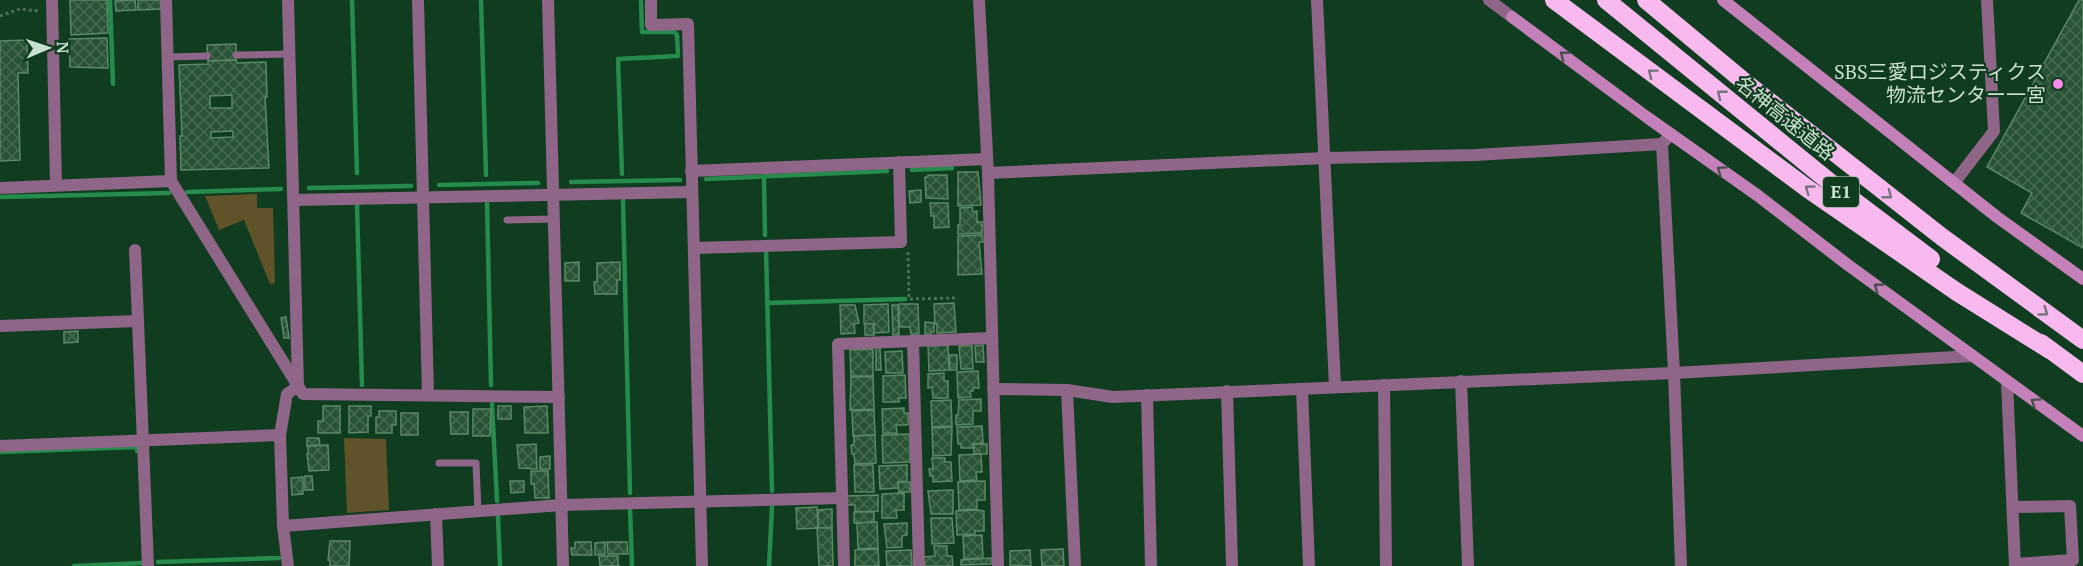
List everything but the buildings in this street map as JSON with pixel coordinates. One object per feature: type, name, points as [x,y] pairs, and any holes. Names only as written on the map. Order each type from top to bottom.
[{"type":"highway","points":[[1554,0],[1808,189],[1957,292],[2050,350]]},
{"type":"highway","name":"名神高速道路","points":[[1606,0],[1836,188],[2083,374]]},
{"type":"highway","name":"名神高速道路","points":[[1646,0],[1741,79],[1942,237],[2083,340]]},
{"type":"street","points":[[52,0],[56,186]]},
{"type":"street","points":[[166,0],[171,182],[303,394],[559,397]]},
{"type":"street","points":[[288,0],[298,386]]},
{"type":"street","points":[[418,0],[428,395]]},
{"type":"street","points":[[548,0],[563,566]]},
{"type":"street","points":[[651,0],[651,25],[688,24],[702,566]]},
{"type":"street","points":[[979,0],[988,173],[998,566]]},
{"type":"street","points":[[1317,0],[1335,387]]},
{"type":"street","points":[[1489,0],[1756,195],[1848,266],[2083,435]]},
{"type":"street","points":[[1723,0],[1997,217],[2083,279]]},
{"type":"street","points":[[1954,183],[1994,131],[1987,0]]},
{"type":"street","points":[[988,173],[1325,158],[1476,155],[1662,144],[1671,135]]},
{"type":"street","points":[[1662,144],[1681,566]]},
{"type":"street","points":[[692,171],[987,159]]},
{"type":"street","points":[[694,248],[901,242],[899,162]]},
{"type":"street","points":[[0,188],[171,182]]},
{"type":"street","points":[[294,200],[692,192]]},
{"type":"street","points":[[135,250],[148,566]]},
{"type":"street","points":[[0,326],[138,321]]},
{"type":"street","points":[[844,566],[838,344],[992,338]]},
{"type":"street","points":[[913,341],[919,566]]},
{"type":"street","points":[[993,388],[1067,390],[1113,397],[1674,373],[1973,356]]},
{"type":"street","points":[[1461,381],[1468,566]]},
{"type":"street","points":[[2007,382],[2015,565],[2073,560],[2070,506],[2013,507]]},
{"type":"street","points":[[1384,385],[1386,566]]},
{"type":"street","points":[[288,566],[283,526],[280,435],[287,394],[298,386]]},
{"type":"street","points":[[1302,389],[1309,566]]},
{"type":"street","points":[[1067,390],[1075,566]]},
{"type":"street","points":[[1227,391],[1232,566]]},
{"type":"street","points":[[1147,395],[1151,566]]},
{"type":"street","points":[[0,446],[280,435]]},
{"type":"street","points":[[283,526],[561,505],[842,498]]},
{"type":"street","points":[[436,514],[438,566]]},
{"type":"lane","points":[[236,55],[290,54]]},
{"type":"lane","points":[[168,57],[207,56]]},
{"type":"lane","points":[[507,220],[554,219]]},
{"type":"lane","points":[[439,463],[476,463],[478,511]]},
{"type":"path","points":[[0,16],[20,9],[30,9],[52,15]]},
{"type":"path","points":[[901,242],[908,248],[909,300],[955,298]]},
{"type":"shaded area","points":[[257,194],[257,208],[273,208],[275,283],[270,284],[244,220],[219,230],[205,196]]},
{"type":"shaded area","points":[[344,438],[386,439],[389,510],[347,513]]},
{"type":"waterway","points":[[110,0],[113,84]]},
{"type":"waterway","points":[[352,0],[357,173]]},
{"type":"waterway","points":[[481,0],[486,175]]},
{"type":"waterway","points":[[622,174],[618,59],[678,56],[677,35],[674,32],[642,32],[641,0]]},
{"type":"waterway","points":[[912,170],[952,168]]},
{"type":"waterway","points":[[706,179],[887,171]]},
{"type":"waterway","points":[[764,177],[765,235]]},
{"type":"waterway","points":[[571,182],[680,180]]},
{"type":"waterway","points":[[439,185],[538,183]]},
{"type":"waterway","points":[[309,188],[411,186]]},
{"type":"waterway","points":[[187,192],[281,189]]},
{"type":"waterway","points":[[0,197],[169,193]]},
{"type":"waterway","points":[[623,200],[630,493]]},
{"type":"waterway","points":[[487,203],[491,385]]},
{"type":"waterway","points":[[357,205],[362,385]]},
{"type":"waterway","points":[[766,249],[772,491]]},
{"type":"waterway","points":[[767,303],[905,299]]},
{"type":"waterway","points":[[492,404],[497,501]]},
{"type":"waterway","points":[[0,452],[137,447],[137,451]]},
{"type":"waterway","points":[[769,566],[772,507]]},
{"type":"waterway","points":[[630,508],[632,566]]},
{"type":"waterway","points":[[498,517],[500,566]]},
{"type":"waterway","points":[[158,562],[279,558]]},
{"type":"waterway","points":[[74,566],[143,563]]},
{"type":"place","name":"SBS三愛ロジスティクス 物流センター一宮","points":[[2058,84]]}]
